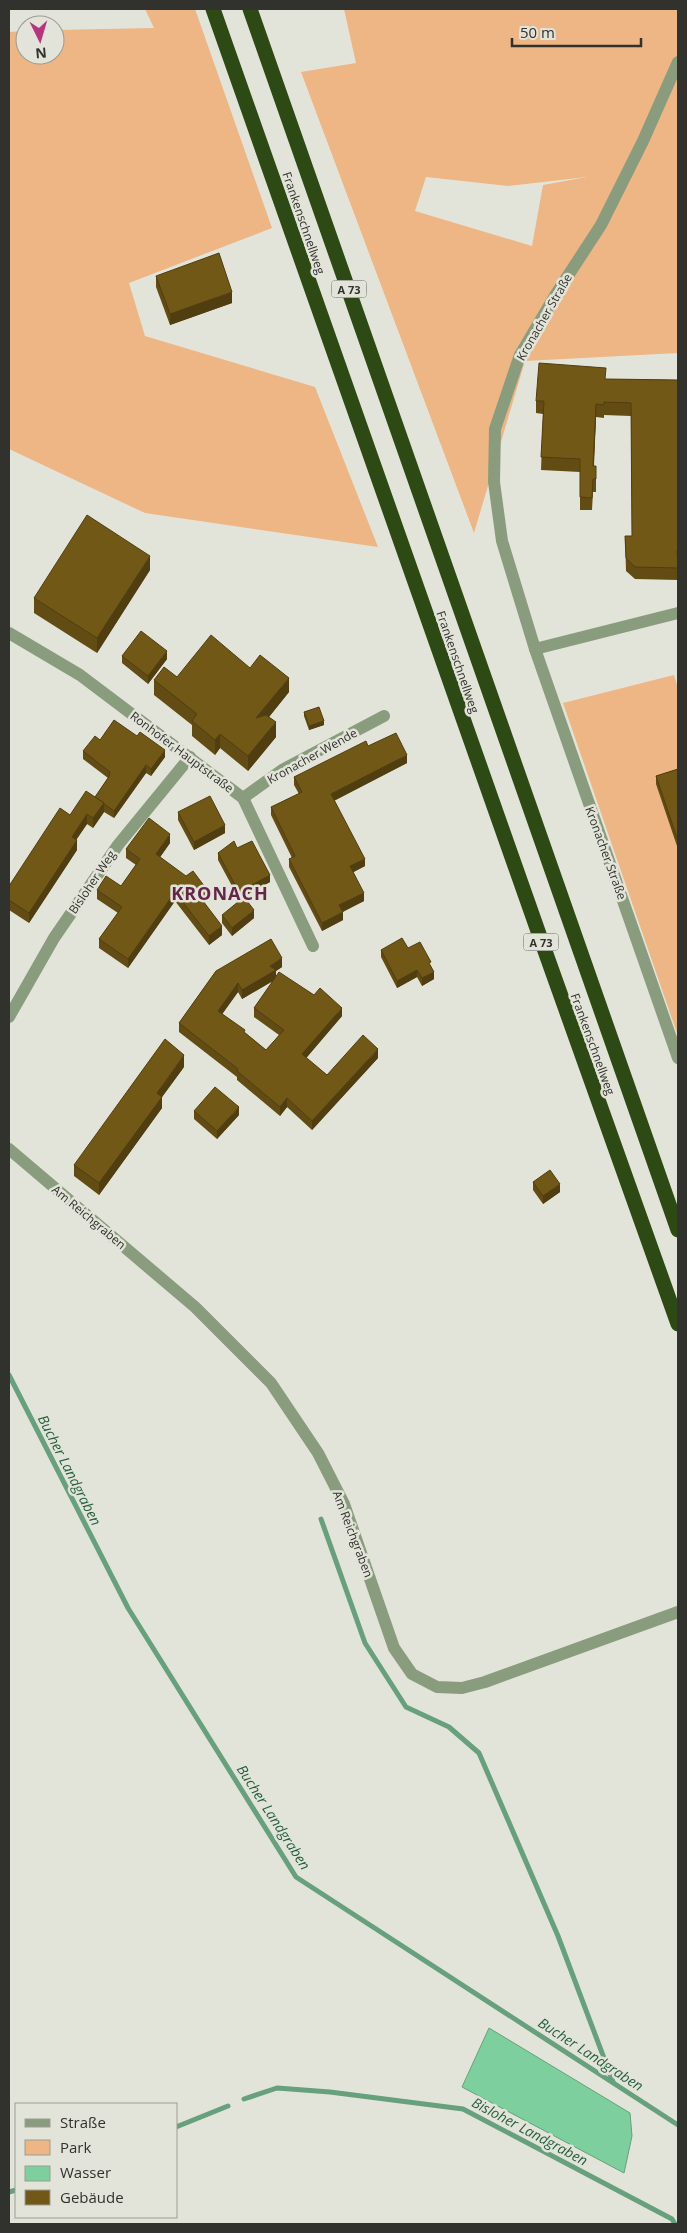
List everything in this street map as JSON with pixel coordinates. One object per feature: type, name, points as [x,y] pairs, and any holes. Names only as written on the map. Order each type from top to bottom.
[{"type":"highway","points":[[208,9],[223,38]]},
{"type":"highway","name":"Frankenschnellweg","points":[[213,9],[544,951],[678,1324]]},
{"type":"highway","name":"Frankenschnellweg","points":[[250,9],[678,1230]]},
{"type":"highway","points":[[254,9],[257,27]]},
{"type":"street","name":"Kronacher Straße","points":[[678,62],[643,141],[601,225],[556,294],[520,355],[495,429],[494,482],[502,540],[535,649],[678,1058]]},
{"type":"street","points":[[535,649],[678,613]]},
{"type":"street","name":"Ronhofer Hauptstraße","points":[[9,633],[80,675],[243,798],[314,946]]},
{"type":"street","name":"Kronacher Wende","points":[[243,798],[282,770],[384,716]]},
{"type":"street","name":"Bisloher Weg","points":[[9,1017],[54,938],[118,845],[190,757]]},
{"type":"street","name":"Am Reichgraben","points":[[9,1149],[195,1307],[271,1383],[318,1453],[344,1504],[394,1648],[412,1674],[437,1687],[469,1686],[678,1612]]},
{"type":"green space","points":[[145,9],[195,9],[272,228],[129,283],[145,336],[315,387],[378,547],[145,513],[9,449],[9,32],[15,32],[15,65],[65,65],[65,30],[154,28]]},
{"type":"green space","points":[[344,9],[678,9],[678,353],[525,361],[474,533],[301,72],[356,63]],"holes":[[[426,177],[508,186],[587,177],[543,185],[532,246],[415,211]]]},
{"type":"green space","points":[[674,675],[678,688],[678,1036],[563,703]]},
{"type":"water","points":[[489,2028],[630,2113],[632,2136],[624,2173],[462,2087]]},
{"type":"building","points":[[219,253],[232,292],[170,314],[156,276]]},
{"type":"building","points":[[539,363],[606,368],[605,379],[678,380],[678,568],[635,567],[626,558],[625,536],[632,536],[631,403],[604,402],[604,405],[596,404],[593,466],[596,466],[596,479],[593,479],[592,498],[580,497],[580,459],[541,457],[544,401],[536,401]]},
{"type":"building","points":[[87,515],[150,556],[97,638],[34,598]]},
{"type":"building","points":[[141,631],[167,651],[148,676],[122,656]]},
{"type":"building","points":[[211,635],[250,668],[260,655],[289,678],[256,718],[266,715],[276,722],[248,756],[220,734],[215,740],[192,721],[197,714],[154,680],[164,667],[177,677]]},
{"type":"building","points":[[319,707],[324,721],[309,726],[304,712]]},
{"type":"building","points":[[114,720],[137,736],[140,732],[165,750],[151,769],[146,765],[114,811],[95,797],[110,775],[110,772],[83,751],[95,736],[100,740]]},
{"type":"building","points":[[396,733],[407,755],[331,794],[365,859],[350,866],[364,893],[339,905],[343,912],[322,923],[289,859],[295,856],[271,807],[302,792],[294,777],[366,741],[368,746]]},
{"type":"building","points":[[678,769],[678,841],[656,776]]},
{"type":"building","points":[[86,791],[104,803],[93,818],[87,814],[72,837],[77,840],[29,913],[9,900],[9,886],[60,808],[70,815]]},
{"type":"building","points":[[210,796],[225,825],[194,842],[178,812]]},
{"type":"building","points":[[149,818],[170,834],[156,854],[186,876],[193,871],[208,891],[200,897],[222,926],[209,936],[175,892],[128,959],[99,939],[122,907],[97,890],[106,876],[121,886],[140,859],[126,849]]},
{"type":"building","points":[[234,841],[237,848],[252,841],[270,875],[239,892],[218,853]]},
{"type":"building","points":[[244,897],[254,910],[232,928],[222,915]]},
{"type":"building","points":[[402,938],[408,948],[420,942],[431,962],[429,963],[434,972],[422,978],[417,970],[397,981],[381,950]]},
{"type":"building","points":[[271,939],[282,958],[270,966],[276,970],[242,990],[238,983],[218,1011],[245,1030],[244,1032],[266,1050],[284,1030],[254,1008],[279,972],[314,995],[320,988],[342,1008],[302,1054],[327,1075],[363,1035],[378,1049],[312,1121],[287,1098],[280,1107],[237,1071],[238,1069],[179,1023],[216,971]]},
{"type":"building","points":[[165,1039],[184,1055],[157,1093],[162,1097],[99,1183],[74,1165]]},
{"type":"building","points":[[215,1087],[239,1107],[217,1131],[194,1111]]},
{"type":"building","points":[[550,1170],[560,1184],[543,1196],[533,1182]]},
{"type":"waterway","name":"Bucher Landgraben","points":[[9,1375],[128,1608],[296,1877],[678,2125]]},
{"type":"waterway","points":[[321,1519],[365,1643],[406,1707],[449,1727],[479,1753],[558,1936],[613,2082]]},
{"type":"waterway","name":"Bisloher Landgraben","points":[[244,2099],[277,2088],[330,2092],[463,2109],[672,2219],[675,2224]]},
{"type":"waterway","name":"Bisloher Landgraben","points":[[178,2126],[228,2106]]},
{"type":"waterway","name":"Bisloher Landgraben","points":[[9,2192],[15,2190]]},
{"type":"district","name":"KRONACH","points":[[220,893]]}]
